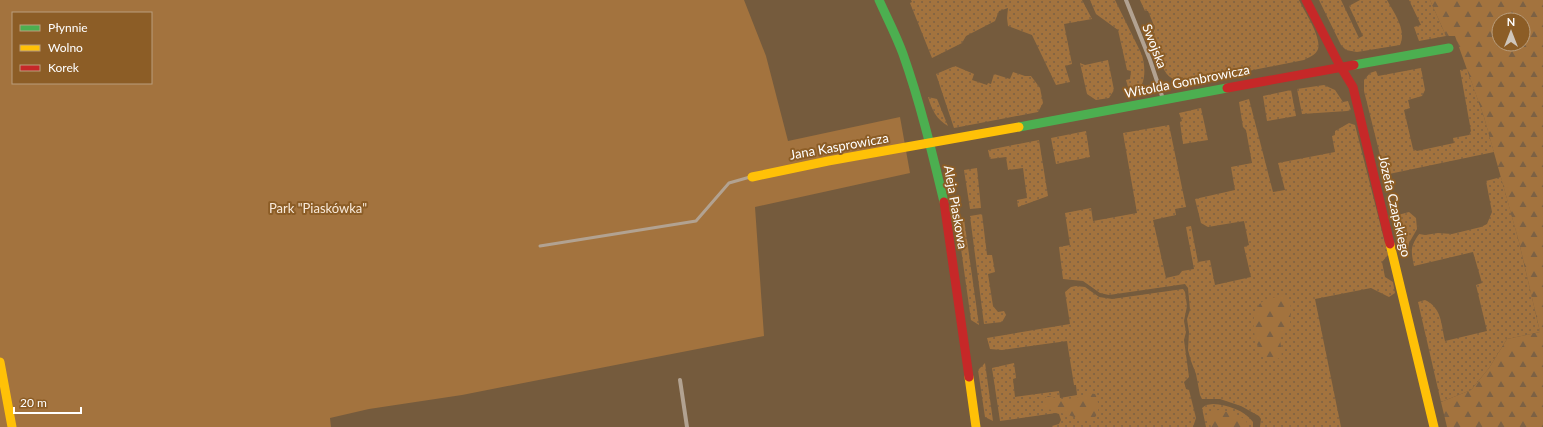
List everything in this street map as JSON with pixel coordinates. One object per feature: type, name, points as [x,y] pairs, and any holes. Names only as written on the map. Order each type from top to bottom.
[{"type":"street","name":"Aleja Piaskowa","points":[[879,0],[902,52],[916,94],[930,143],[944,204],[976,427]]},
{"type":"street","name":"Swojska","points":[[1126,0],[1150,60],[1163,99]]},
{"type":"street","name":"Józefa Czapskiego","points":[[1306,0],[1340,66],[1353,87],[1434,427]]},
{"type":"street","name":"Witolda Gombrowicza","points":[[930,143],[1340,66],[1449,48]]},
{"type":"street","name":"Jana Kasprowicza","points":[[752,177],[804,164],[930,143]]},
{"type":"street","points":[[0,362],[12,427]]},
{"type":"street","points":[[680,380],[687,427]]},
{"type":"lane","points":[[540,246],[696,221],[729,183],[752,177]]},
{"type":"green space","name":"Park \"Piaskówka\"","points":[[0,0],[744,0],[766,56],[788,141],[900,117],[910,173],[755,207],[764,336],[462,395],[369,409],[330,418],[331,427],[0,427]]},
{"type":"green space","points":[[911,0],[1082,0],[1092,19],[1064,24],[1072,64],[1065,66],[1070,82],[1056,85],[1032,35],[1008,26],[1008,8],[999,11],[995,21],[966,36],[962,43],[932,58],[910,3],[912,2]]},
{"type":"green space","points":[[1090,0],[1115,0],[1143,59],[1144,79],[1140,88],[1136,92],[1128,87],[1126,80],[1130,79],[1131,71],[1127,70],[1118,30],[1096,14]]},
{"type":"green space","points":[[1140,0],[1299,0],[1316,33],[1318,40],[1317,51],[1304,60],[1188,83],[1178,81],[1167,74],[1161,64],[1152,36],[1155,28],[1148,11],[1145,11]]},
{"type":"green space","points":[[1319,0],[1341,0],[1359,38],[1363,36],[1349,6],[1360,0],[1387,0],[1401,28],[1402,39],[1400,45],[1357,52],[1346,50],[1341,45]]},
{"type":"green space","points":[[1409,0],[1430,0],[1446,36],[1419,41],[1414,27],[1421,25]]},
{"type":"green space","points":[[1430,0],[1543,0],[1543,427],[1447,427],[1441,402],[1471,390],[1489,368],[1507,339],[1540,332],[1519,242],[1484,117],[1455,36],[1446,36]]},
{"type":"green space","points":[[1108,60],[1114,90],[1109,98],[1096,100],[1087,94],[1080,63],[1085,65]]},
{"type":"green space","points":[[955,66],[974,74],[972,80],[987,85],[988,83],[991,84],[994,74],[1010,79],[1013,72],[1025,76],[1031,76],[1040,88],[1043,103],[1038,112],[954,128],[936,74]]},
{"type":"green space","points":[[1421,68],[1425,90],[1422,96],[1408,100],[1410,108],[1404,110],[1413,149],[1417,151],[1454,143],[1453,138],[1469,135],[1471,131],[1460,70],[1467,69],[1484,117],[1494,152],[1389,174],[1391,184],[1387,183],[1364,91],[1364,80],[1370,73],[1376,71],[1378,76]]},
{"type":"green space","points":[[1324,85],[1335,90],[1343,102],[1348,101],[1351,110],[1302,114],[1297,89]]},
{"type":"green space","points":[[1291,90],[1296,116],[1267,121],[1263,96]]},
{"type":"green space","points":[[928,97],[937,99],[948,126],[935,114]]},
{"type":"green space","points":[[1249,99],[1273,192],[1285,190],[1278,163],[1335,152],[1332,136],[1335,135],[1335,131],[1349,123],[1355,125],[1388,255],[1382,262],[1385,277],[1393,282],[1395,293],[1389,297],[1371,288],[1315,299],[1341,427],[1260,427],[1261,419],[1259,416],[1241,406],[1220,399],[1202,399],[1188,350],[1189,332],[1187,319],[1190,310],[1188,288],[1185,284],[1109,295],[1100,293],[1083,281],[1063,279],[1059,247],[1070,245],[1065,213],[1091,208],[1093,221],[1137,213],[1123,133],[1169,125],[1186,207],[1175,209],[1176,215],[1153,220],[1166,278],[1179,275],[1182,271],[1194,269],[1186,227],[1191,226],[1198,262],[1210,260],[1215,285],[1251,277],[1244,247],[1249,245],[1244,221],[1208,227],[1201,223],[1195,199],[1235,190],[1231,167],[1252,163],[1246,130],[1243,127],[1239,102]]},
{"type":"green space","points":[[1201,108],[1208,140],[1183,144],[1180,122],[1182,121],[1179,113]]},
{"type":"green space","points":[[1086,131],[1090,157],[1056,164],[1051,138]]},
{"type":"green space","points":[[1039,140],[1048,196],[1018,207],[1017,200],[1027,198],[1023,168],[1008,170],[1006,157],[990,159],[988,150]]},
{"type":"green space","points":[[977,168],[981,208],[970,209],[964,170]]},
{"type":"green space","points":[[1501,177],[1519,242],[1540,332],[1507,339],[1489,368],[1471,390],[1441,402],[1418,302],[1425,300],[1435,307],[1440,317],[1445,341],[1487,331],[1476,285],[1482,283],[1473,252],[1414,266],[1412,253],[1414,242],[1419,234],[1452,234],[1481,227],[1487,224],[1492,212],[1486,181]]},
{"type":"green space","points":[[1409,212],[1416,218],[1417,229],[1409,243],[1407,255],[1398,215]]},
{"type":"green space","points":[[982,214],[987,255],[992,255],[995,272],[988,274],[993,306],[998,312],[1004,311],[1006,315],[1002,322],[984,324],[970,216]]},
{"type":"green space","points":[[964,219],[979,325],[971,320],[957,220]]},
{"type":"green space","points":[[1071,287],[1085,287],[1099,297],[1112,299],[1183,289],[1185,292],[1187,306],[1184,321],[1186,332],[1184,340],[1189,377],[1184,382],[1186,389],[1189,390],[1196,418],[1193,427],[1053,427],[1052,426],[1059,424],[1061,420],[1059,414],[1056,413],[1000,421],[992,368],[1014,363],[1016,378],[1013,379],[1015,397],[1059,391],[1060,398],[1077,395],[1067,341],[1002,350],[990,349],[987,338],[1070,324],[1065,292]]},
{"type":"green space","points":[[1284,296],[1290,304],[1290,325],[1280,334],[1282,351],[1281,357],[1273,360],[1265,357],[1260,350],[1256,340],[1254,318],[1257,308],[1262,302]]},
{"type":"green space","points":[[985,363],[993,421],[985,417],[978,370]]},
{"type":"green space","points":[[1089,393],[1095,394],[1098,402],[1098,410],[1095,417],[1088,421],[1045,408],[1043,404],[1044,399],[1048,396],[1063,400],[1079,397]]},
{"type":"green space","points":[[1213,404],[1230,407],[1240,411],[1253,422],[1253,427],[1206,427],[1202,408],[1206,405]]},
{"type":"green space","points":[[1219,410],[1235,414],[1246,420],[1248,427],[1211,427],[1208,416],[1210,411]]},
{"type":"traffic: fast","points":[[879,0],[903,54],[915,90],[944,202]]},
{"type":"traffic: fast","points":[[1354,65],[1449,48]]},
{"type":"traffic: fast","points":[[1019,127],[1227,88]]},
{"type":"traffic: slow","points":[[752,177],[828,161],[1019,127]]},
{"type":"traffic: slow","points":[[1390,244],[1434,427]]},
{"type":"traffic: slow","points":[[0,362],[12,427]]},
{"type":"traffic: slow","points":[[969,377],[976,427]]},
{"type":"traffic: jam","points":[[1306,0],[1340,66],[1353,87],[1390,244]]},
{"type":"traffic: jam","points":[[1227,88],[1354,65]]},
{"type":"traffic: jam","points":[[944,202],[969,377]]}]
